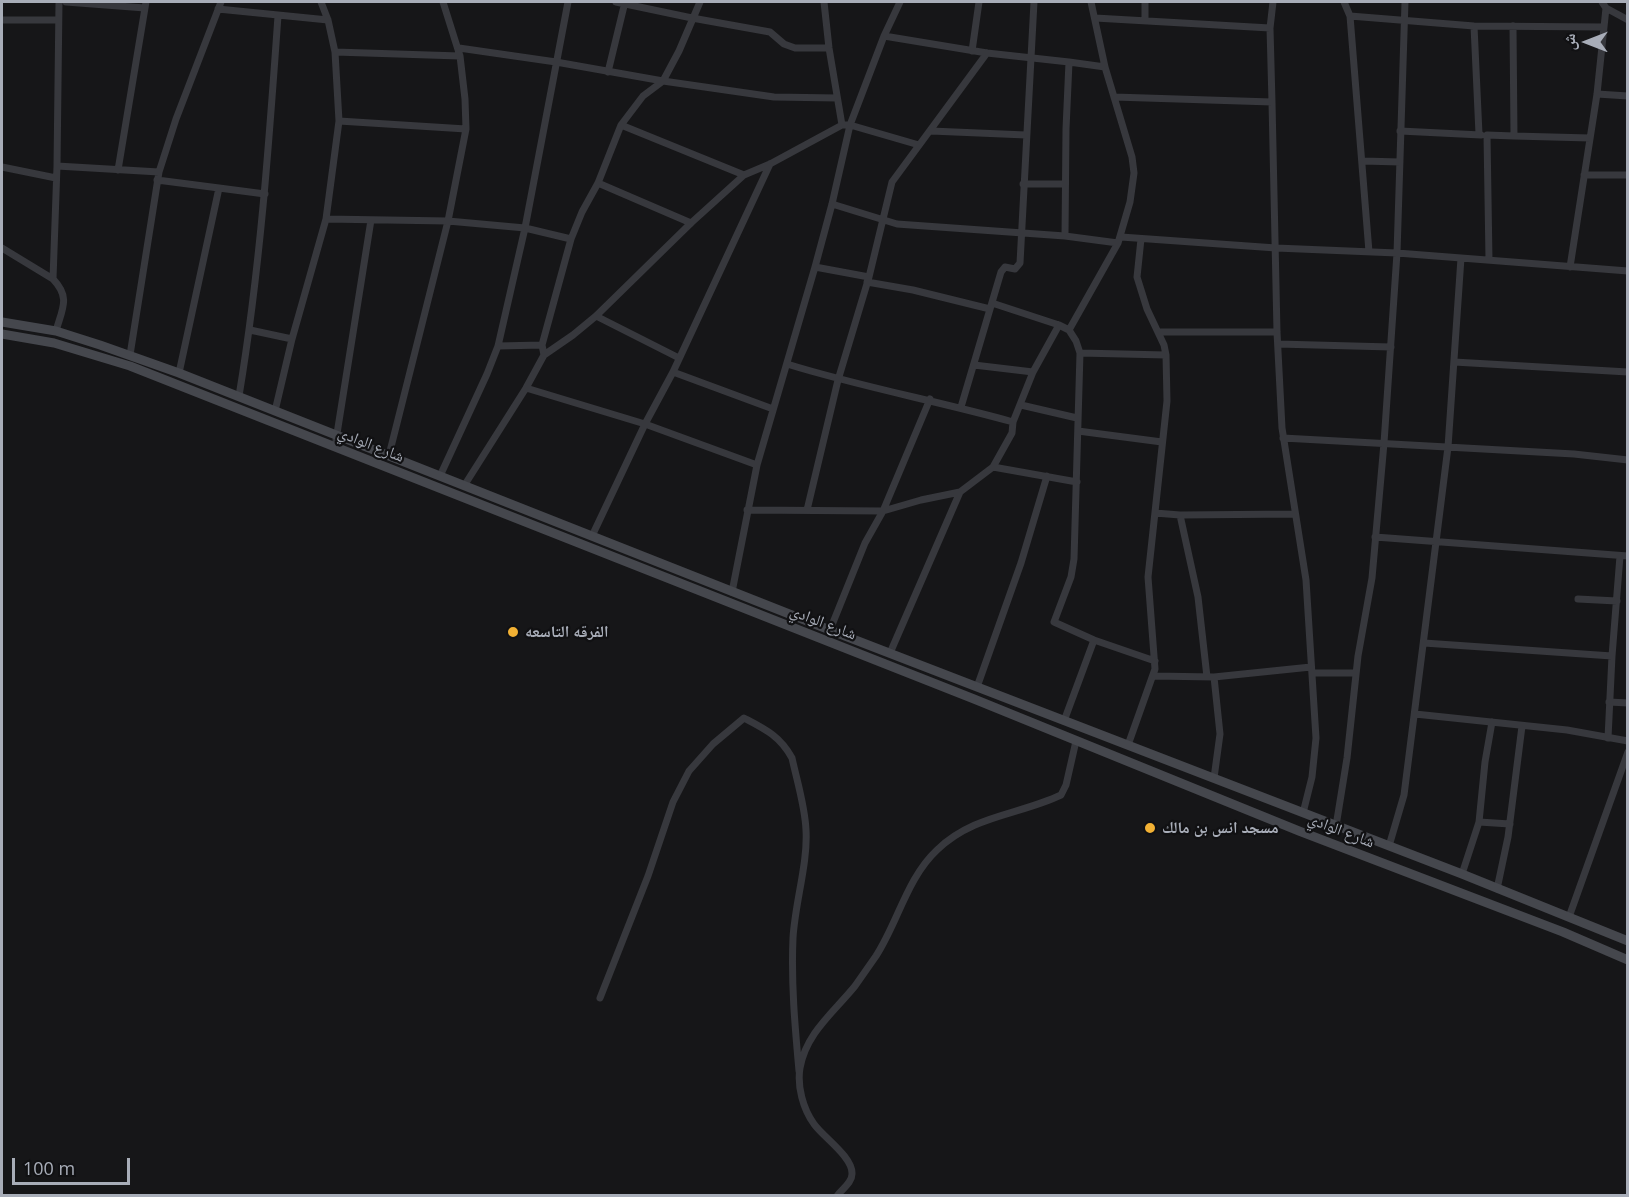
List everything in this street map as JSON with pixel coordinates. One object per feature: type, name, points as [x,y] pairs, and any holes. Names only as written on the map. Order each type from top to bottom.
[{"type":"main road","name":"شارع الوادي","points":[[2,322],[56,332],[179,373],[732,592],[1462,874],[1628,941]]},
{"type":"main road","name":"شارع الوادي","points":[[2,334],[54,343],[92,354],[334,446],[974,699],[1299,831],[1563,932],[1628,960]]},
{"type":"main road","points":[[716,598],[720,587]]},
{"type":"street","points":[[53,279],[59,2]]},
{"type":"street","points":[[66,2],[146,5],[118,170]]},
{"type":"street","points":[[275,411],[292,339],[326,219],[339,122],[335,52],[328,20],[321,2]]},
{"type":"street","points":[[389,455],[448,221],[466,129],[459,52],[443,2]]},
{"type":"street","points":[[440,476],[498,346],[525,228],[568,2]]},
{"type":"street","points":[[616,2],[770,32],[784,44],[795,48],[829,48]]},
{"type":"street","points":[[608,72],[625,2]]},
{"type":"street","points":[[544,355],[542,345],[571,238],[582,212],[598,183],[621,125],[643,96],[663,81],[700,2]]},
{"type":"street","points":[[824,2],[837,98],[846,125]]},
{"type":"street","points":[[732,592],[757,465],[832,204],[846,125],[900,2]]},
{"type":"street","points":[[972,51],[980,2]]},
{"type":"street","points":[[961,407],[1001,272],[1005,267],[1015,269],[1020,263],[1034,2]]},
{"type":"street","points":[[1069,330],[1119,240],[1130,202],[1134,173],[1132,157],[1105,68],[1091,2]]},
{"type":"street","points":[[1145,2],[1145,21]]},
{"type":"street","points":[[1273,2],[1270,28],[1277,332],[1283,438],[1306,580],[1315,750],[1312,777],[1303,813]]},
{"type":"street","points":[[1344,2],[1350,16],[1369,252]]},
{"type":"street","points":[[1336,826],[1347,759],[1356,673],[1372,578],[1384,443],[1397,253],[1405,2]]},
{"type":"street","points":[[130,355],[158,176],[176,119],[219,5],[278,16],[328,20]]},
{"type":"street","points":[[1604,5],[1628,20]]},
{"type":"street","points":[[1570,267],[1597,94],[1604,5]]},
{"type":"street","points":[[239,396],[250,330],[265,194],[278,16]]},
{"type":"street","points":[[1350,16],[1474,26],[1604,27]]},
{"type":"street","points":[[1095,18],[1270,28]]},
{"type":"street","points":[[2,20],[58,20]]},
{"type":"street","points":[[1474,26],[1483,135],[1489,260]]},
{"type":"street","points":[[1513,26],[1514,136]]},
{"type":"street","points":[[884,36],[972,51],[1105,68]]},
{"type":"street","points":[[335,52],[459,52],[556,62],[774,97],[837,98]]},
{"type":"street","points":[[807,510],[838,380],[868,280],[892,182],[987,53]]},
{"type":"street","points":[[1065,236],[1070,62]]},
{"type":"street","points":[[1597,94],[1628,96]]},
{"type":"street","points":[[1114,97],[1272,102]]},
{"type":"street","points":[[339,122],[466,129]]},
{"type":"street","points":[[621,125],[744,175]]},
{"type":"street","points":[[464,486],[526,388],[544,355],[597,316],[691,223],[744,175],[846,125],[919,145]]},
{"type":"street","points":[[931,131],[1026,135]]},
{"type":"street","points":[[1400,131],[1590,138]]},
{"type":"street","points":[[1363,161],[1400,162]]},
{"type":"street","points":[[592,536],[645,424],[673,372],[770,164]]},
{"type":"street","points":[[2,166],[56,178]]},
{"type":"street","points":[[57,166],[118,170],[265,194]]},
{"type":"street","points":[[1584,175],[1628,175]]},
{"type":"street","points":[[598,183],[691,223]]},
{"type":"street","points":[[1023,184],[1065,184]]},
{"type":"street","points":[[179,373],[219,188]]},
{"type":"street","points":[[832,204],[897,224],[1119,240],[1141,239],[1397,253],[1628,271]]},
{"type":"street","points":[[326,219],[448,221],[525,228],[571,238]]},
{"type":"street","points":[[334,446],[371,220]]},
{"type":"street","points":[[1128,745],[1154,676],[1155,661],[1148,577],[1167,401],[1167,355],[1138,286],[1137,263],[1141,239]]},
{"type":"street","points":[[2,248],[53,279],[62,288],[65,298],[56,332]]},
{"type":"street","points":[[1389,846],[1402,807],[1448,447],[1461,258]]},
{"type":"street","points":[[815,267],[991,306],[1059,325],[1069,330],[1076,340],[1080,353],[1073,568],[1054,622],[1155,661]]},
{"type":"street","points":[[597,316],[679,358]]},
{"type":"street","points":[[747,510],[883,511],[960,492],[993,467],[1012,433],[1013,422],[1033,372],[1059,325]]},
{"type":"street","points":[[250,330],[292,339]]},
{"type":"street","points":[[1159,332],[1277,332]]},
{"type":"street","points":[[498,346],[542,345]]},
{"type":"street","points":[[1278,345],[1391,347]]},
{"type":"street","points":[[1080,353],[1167,355]]},
{"type":"street","points":[[1454,362],[1628,372]]},
{"type":"street","points":[[787,364],[838,380],[930,399],[1013,422]]},
{"type":"street","points":[[974,365],[1033,372]]},
{"type":"street","points":[[673,372],[773,409]]},
{"type":"street","points":[[526,388],[645,424],[757,465]]},
{"type":"street","points":[[830,630],[865,543],[883,511],[930,399]]},
{"type":"street","points":[[1021,405],[1077,418]]},
{"type":"street","points":[[1078,431],[1162,441]]},
{"type":"street","points":[[1283,438],[1584,454],[1628,460]]},
{"type":"street","points":[[993,467],[1077,482]]},
{"type":"street","points":[[977,687],[1021,563],[1047,476]]},
{"type":"street","points":[[890,653],[960,492]]},
{"type":"street","points":[[1155,513],[1180,515],[1295,514]]},
{"type":"street","points":[[1180,515],[1198,597],[1220,734],[1214,778]]},
{"type":"street","points":[[1375,537],[1624,556],[1612,656],[1608,738]]},
{"type":"street","points":[[1578,600],[1617,601]]},
{"type":"street","points":[[1064,721],[1094,639]]},
{"type":"street","points":[[1424,643],[1612,656]]},
{"type":"street","points":[[1154,676],[1211,677],[1311,670],[1356,673]]},
{"type":"street","points":[[1610,702],[1628,704]]},
{"type":"street","points":[[1415,714],[1574,731],[1628,741]]},
{"type":"street","points":[[600,998],[648,876],[673,802],[689,771],[713,744],[744,718],[781,741],[787,748],[792,758],[806,828],[806,846],[796,905],[793,947],[794,1022],[800,1091],[813,1123],[847,1160],[852,1170],[850,1182],[837,1196]]},
{"type":"street","points":[[1462,874],[1479,822],[1492,722]]},
{"type":"street","points":[[1497,889],[1510,824],[1522,726]]},
{"type":"street","points":[[799,1071],[803,1052],[816,1029],[855,986],[877,954],[908,891],[922,868],[937,850],[960,832],[991,817],[1061,795],[1066,785],[1076,741]]},
{"type":"street","points":[[1569,917],[1628,752]]},
{"type":"street","points":[[1479,822],[1510,824]]},
{"type":"place","name":"الفرقه التاسعه","points":[[513,632]]},
{"type":"place","name":"مسجد انس بن مالك","points":[[1150,828]]}]
